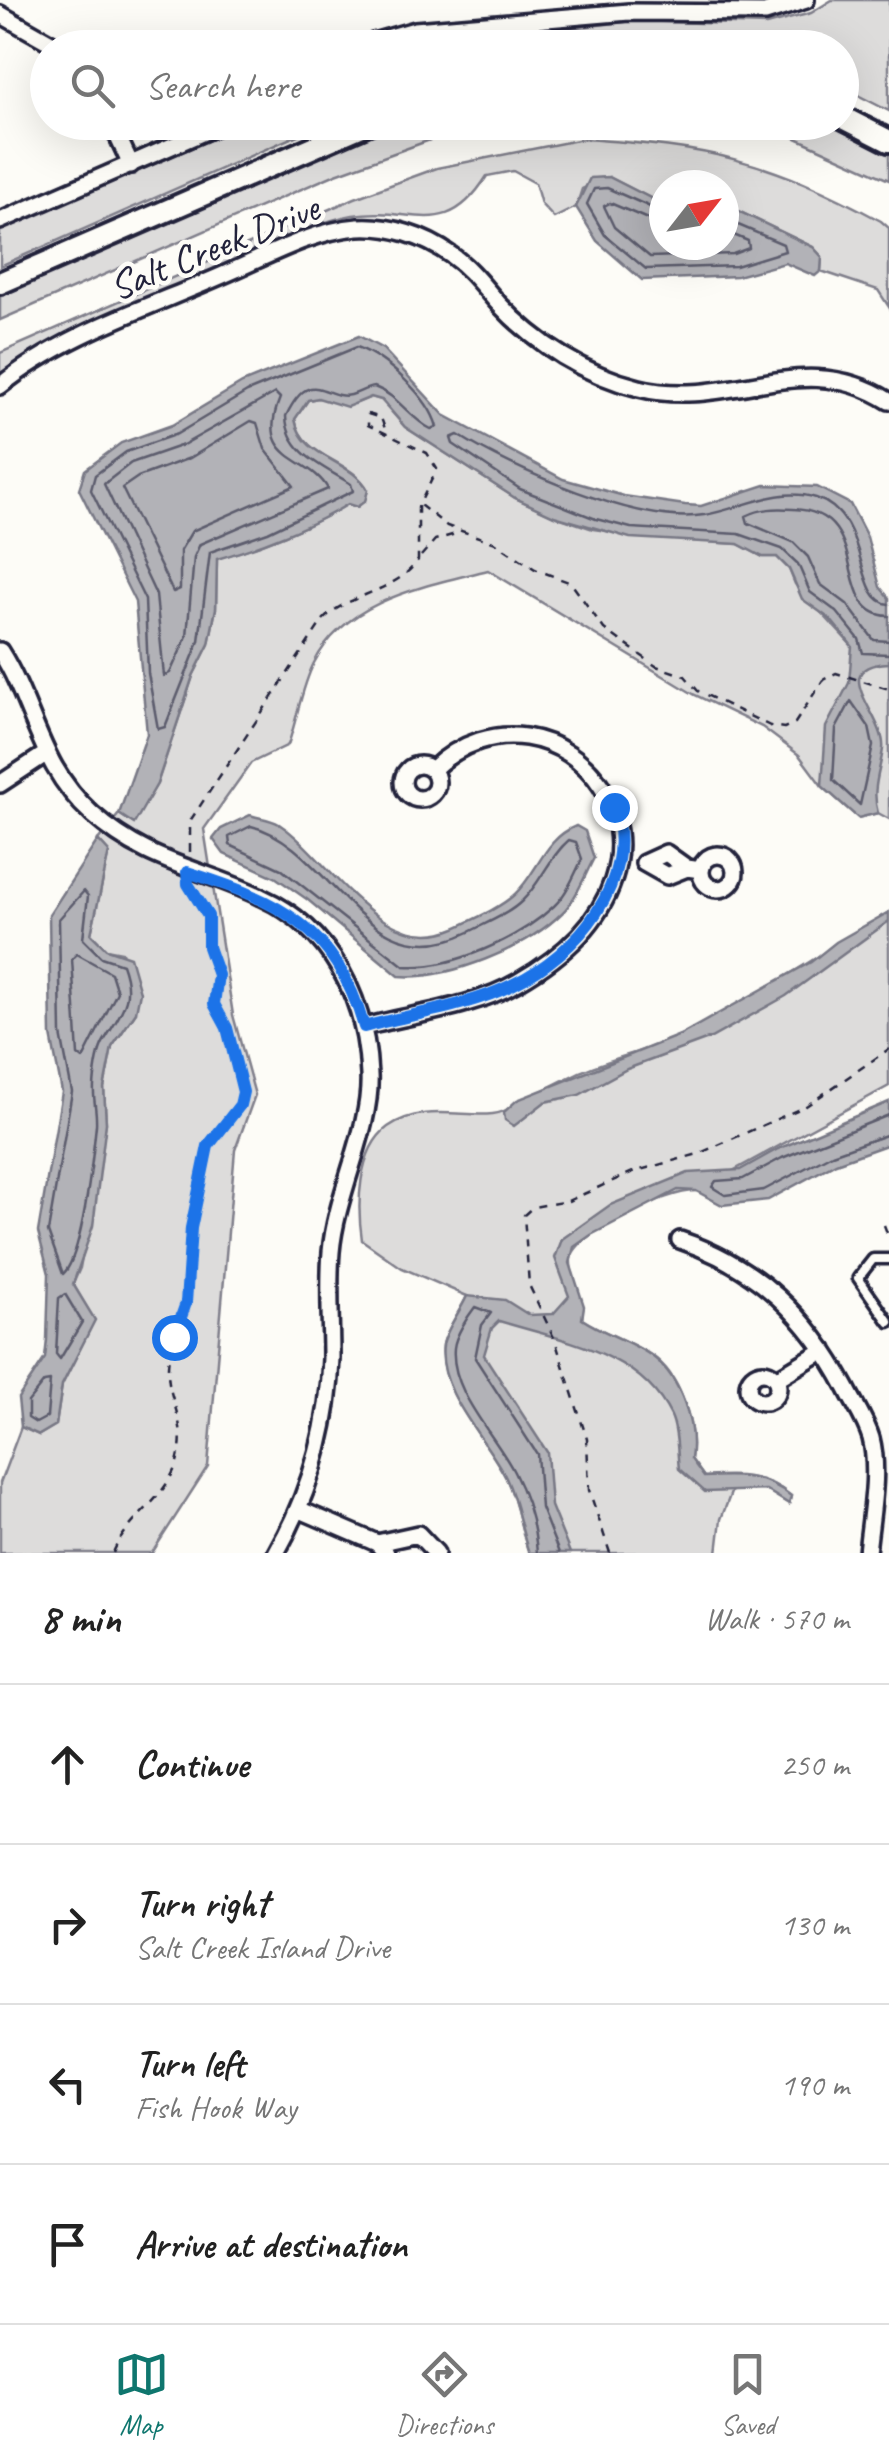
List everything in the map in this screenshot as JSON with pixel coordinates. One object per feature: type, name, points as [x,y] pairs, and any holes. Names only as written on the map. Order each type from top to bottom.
[{"type":"street","points":[[538,0],[540,19]]},
{"type":"street","points":[[415,30],[630,12],[765,14],[806,0]]},
{"type":"street","points":[[0,14],[30,31]]},
{"type":"street","points":[[859,125],[889,140]]},
{"type":"street","points":[[119,140],[131,166]]},
{"type":"street","points":[[0,221],[188,140]]},
{"type":"street","points":[[0,283],[330,140]]},
{"type":"street","name":"Salt Creek Drive","points":[[0,386],[26,366],[92,332],[316,236],[361,227],[398,230],[434,244],[469,269],[545,344],[612,380],[687,396],[804,376],[843,381],[889,401]]},
{"type":"street","points":[[0,651],[44,755],[74,796],[110,828],[187,872],[254,893],[304,924],[350,984],[364,1027],[368,1098],[332,1237],[328,1396],[316,1458],[298,1509],[276,1553]]},
{"type":"street","points":[[364,1027],[488,995],[539,969],[600,908],[620,861],[619,822],[606,793],[587,768],[557,747],[524,738],[486,740],[448,756],[432,770]]},
{"type":"street","points":[[0,784],[44,755]]},
{"type":"street","points":[[620,861],[644,863],[667,876],[694,869]]},
{"type":"street","points":[[680,1240],[755,1276],[781,1296],[824,1350],[871,1438],[866,1553]]},
{"type":"street","points":[[776,1380],[824,1350]]},
{"type":"street","points":[[298,1509],[382,1548],[418,1534],[436,1553]]},
{"type":"lane","points":[[889,1259],[873,1259],[858,1278],[889,1322]]},
{"type":"path","points":[[387,434],[381,418],[368,414],[368,425],[427,453],[435,463],[436,478],[418,504],[419,558]]},
{"type":"path","points":[[418,504],[461,532],[496,544],[534,570],[571,583],[604,629],[656,666],[685,676],[698,691],[770,726],[784,728],[794,723],[822,680],[844,673],[889,689]]},
{"type":"path","points":[[112,1553],[122,1532],[162,1492],[175,1468],[182,1422],[169,1390],[168,1370],[186,1303],[194,1208],[208,1146],[242,1098],[227,1028],[214,1004],[218,975],[208,947],[208,916],[188,884],[190,821],[322,620],[337,608],[374,593],[405,574],[435,540],[461,532]]},
{"type":"path","points":[[610,1553],[589,1490],[586,1439],[555,1340],[528,1285],[522,1238],[524,1215],[532,1207],[568,1201],[633,1172],[698,1154],[826,1095],[889,1050]]},
{"type":"path","points":[[884,1225],[889,1238]]},
{"type":"shaded area","points":[[832,0],[889,0],[889,111],[859,96],[859,30],[551,30],[635,21],[766,25],[811,13]]},
{"type":"shaded area","points":[[859,138],[889,154],[889,180],[801,140]]},
{"type":"shaded area","points":[[209,140],[286,140],[0,266],[0,230]]},
{"type":"shaded area","points":[[356,140],[430,140],[336,174],[0,320],[0,295]]},
{"type":"shaded area","points":[[578,140],[704,152],[771,170],[881,221],[889,228],[889,307],[878,290],[821,271],[822,257],[813,247],[739,211],[739,170],[649,170],[649,197],[609,177],[582,189],[576,207],[554,218],[541,204],[535,183],[513,171],[487,176],[472,197],[442,215],[353,215],[309,228],[36,350],[0,376],[0,353],[355,198],[437,168]]},
{"type":"shaded area","points":[[371,397],[381,400],[405,427],[515,498],[555,516],[593,529],[738,544],[763,557],[777,557],[789,569],[795,584],[852,646],[889,662],[889,819],[878,813],[858,818],[822,786],[799,755],[762,727],[695,695],[488,570],[390,598],[346,624],[328,641],[314,663],[288,745],[251,763],[204,829],[233,1015],[255,1095],[235,1150],[208,1466],[152,1553],[0,1553],[0,1483],[21,1427],[39,1435],[56,1425],[62,1385],[94,1320],[73,1284],[80,1268],[106,1123],[104,1088],[112,1047],[136,1012],[122,952],[106,949],[91,934],[109,852],[98,840],[119,814],[133,823],[157,784],[193,676],[209,644],[216,608],[217,558],[285,535],[348,504],[357,507],[365,500],[368,490],[360,479],[307,442],[295,419],[308,400],[355,404]]},
{"type":"shaded area","points":[[889,912],[889,1086],[696,1191],[666,1197],[625,1214],[589,1236],[571,1259],[582,1319],[651,1355],[671,1375],[688,1416],[691,1459],[704,1477],[739,1476],[771,1483],[791,1496],[789,1504],[767,1490],[732,1490],[721,1519],[717,1553],[529,1553],[506,1478],[456,1398],[443,1363],[444,1339],[467,1296],[402,1268],[362,1240],[360,1196],[370,1150],[388,1127],[403,1119],[436,1113],[495,1114],[580,1072],[668,1041],[760,992]]},
{"type":"water","points":[[609,177],[649,197],[649,260],[739,260],[739,211],[813,247],[822,257],[821,271],[815,276],[785,263],[737,276],[642,280],[597,241],[576,207],[590,178]]},
{"type":"water","points":[[359,336],[383,349],[444,415],[563,479],[624,496],[685,505],[701,506],[765,485],[817,487],[850,504],[867,537],[880,587],[889,598],[889,663],[870,666],[861,673],[859,683],[882,736],[876,788],[878,813],[858,818],[822,786],[826,727],[849,683],[852,646],[830,619],[802,599],[789,569],[777,557],[763,557],[738,544],[630,538],[554,516],[515,498],[405,427],[382,400],[371,397],[347,407],[318,398],[308,400],[295,419],[307,443],[360,480],[368,490],[365,501],[357,507],[348,504],[285,535],[217,559],[216,608],[209,644],[193,676],[157,784],[134,824],[119,814],[147,734],[135,602],[79,489],[85,470],[121,443],[172,425],[242,383]]},
{"type":"water","points":[[250,815],[279,824],[298,839],[380,918],[404,930],[429,934],[455,928],[509,899],[556,839],[576,826],[585,831],[594,858],[568,907],[529,938],[463,967],[399,976],[308,900],[275,877],[224,854],[213,839],[221,829]]},
{"type":"water","points":[[98,840],[109,852],[91,934],[106,949],[130,957],[140,992],[136,1012],[112,1047],[104,1088],[106,1123],[93,1226],[73,1284],[95,1320],[62,1385],[56,1425],[39,1435],[21,1427],[18,1398],[45,1358],[47,1340],[49,1274],[38,1232],[62,1092],[51,1035],[49,915]]},
{"type":"water","points":[[889,912],[889,921],[786,996],[711,1038],[627,1069],[579,1095],[545,1102],[514,1126],[505,1120],[504,1112],[517,1100],[680,1035],[811,962],[836,942]]},
{"type":"water","points":[[889,1102],[889,1144],[836,1163],[768,1200],[722,1205],[696,1191],[678,1190],[591,1235],[574,1247],[570,1263],[584,1306],[582,1319],[645,1351],[672,1378],[689,1418],[691,1459],[704,1477],[739,1476],[771,1483],[791,1496],[789,1504],[766,1490],[705,1492],[679,1469],[671,1416],[640,1376],[596,1351],[499,1321],[492,1328],[484,1355],[547,1452],[551,1506],[570,1553],[529,1553],[506,1478],[455,1398],[443,1363],[444,1339],[467,1296],[505,1300],[529,1315],[553,1314],[569,1296],[555,1258],[562,1239],[610,1205],[688,1173],[740,1170],[778,1149]]},
{"type":"route","points":[[174,1337],[186,1303],[191,1228],[208,1146],[240,1105],[243,1092],[227,1028],[214,1004],[218,975],[208,947],[210,925],[206,908],[188,884],[187,872],[244,889],[304,924],[350,984],[364,1027],[488,995],[515,984],[559,952],[600,908],[617,874],[621,840],[614,807]]}]
